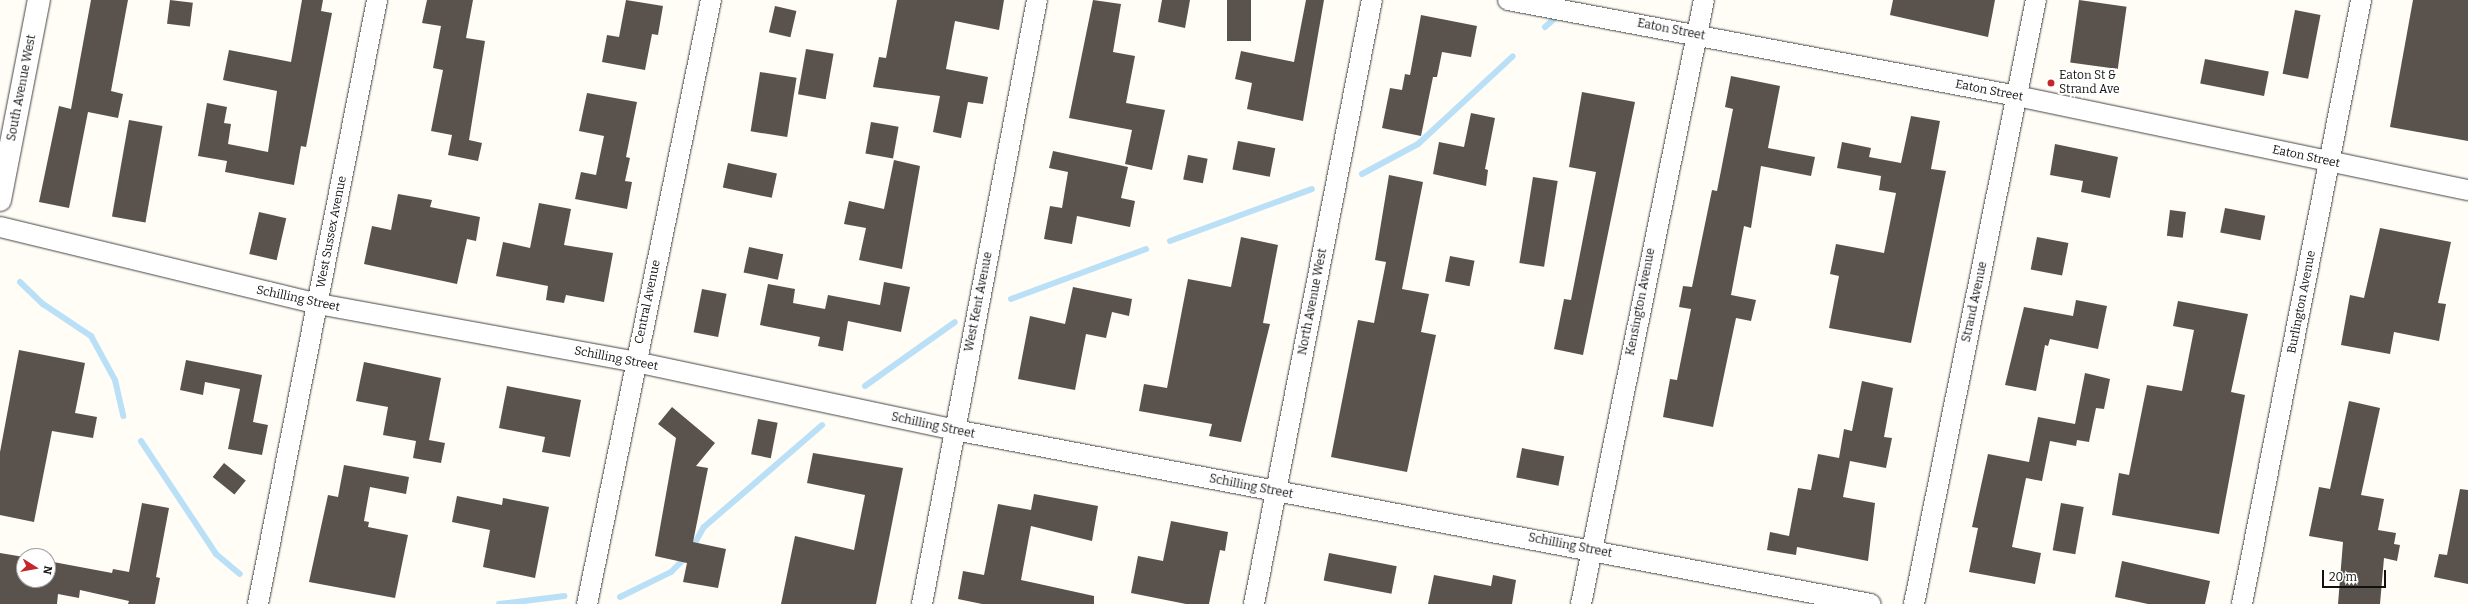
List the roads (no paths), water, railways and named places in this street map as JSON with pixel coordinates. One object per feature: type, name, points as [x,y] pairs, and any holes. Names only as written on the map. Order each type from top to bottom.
[{"type":"street","name":"South Avenue West","points":[[0,200],[39,0]]},
{"type":"street","name":"West Sussex Avenue","points":[[258,604],[377,0]]},
{"type":"street","name":"Central Avenue","points":[[587,604],[711,0]]},
{"type":"street","name":"West Kent Avenue","points":[[922,604],[1037,0]]},
{"type":"street","name":"North Avenue West","points":[[1254,604],[1372,0]]},
{"type":"street","name":"Eaton Street","points":[[1508,0],[1695,33],[2017,96],[2468,190]]},
{"type":"street","name":"Kensington Avenue","points":[[1581,604],[1695,33],[1704,0]]},
{"type":"street","name":"Strand Avenue","points":[[1914,604],[2036,0]]},
{"type":"street","name":"Burlington Avenue","points":[[2242,604],[2361,0]]},
{"type":"street","name":"Schilling Street","points":[[0,227],[318,304],[636,362],[954,430],[1871,604]]},
{"type":"waterway","points":[[1545,27],[1553,20]]},
{"type":"waterway","points":[[1362,174],[1418,144],[1513,56]]},
{"type":"waterway","points":[[1170,241],[1312,189]]},
{"type":"waterway","points":[[1011,299],[1146,249]]},
{"type":"waterway","points":[[20,282],[43,304],[91,336],[115,380],[123,416]]},
{"type":"waterway","points":[[865,386],[955,322]]},
{"type":"waterway","points":[[691,550],[704,527],[822,425]]},
{"type":"waterway","points":[[141,441],[216,554],[240,574]]},
{"type":"waterway","points":[[620,597],[671,572],[686,557]]},
{"type":"waterway","points":[[499,604],[565,596]]},
{"type":"place","name":"Eaton St & Strand Ave","points":[[2051,83]]}]
